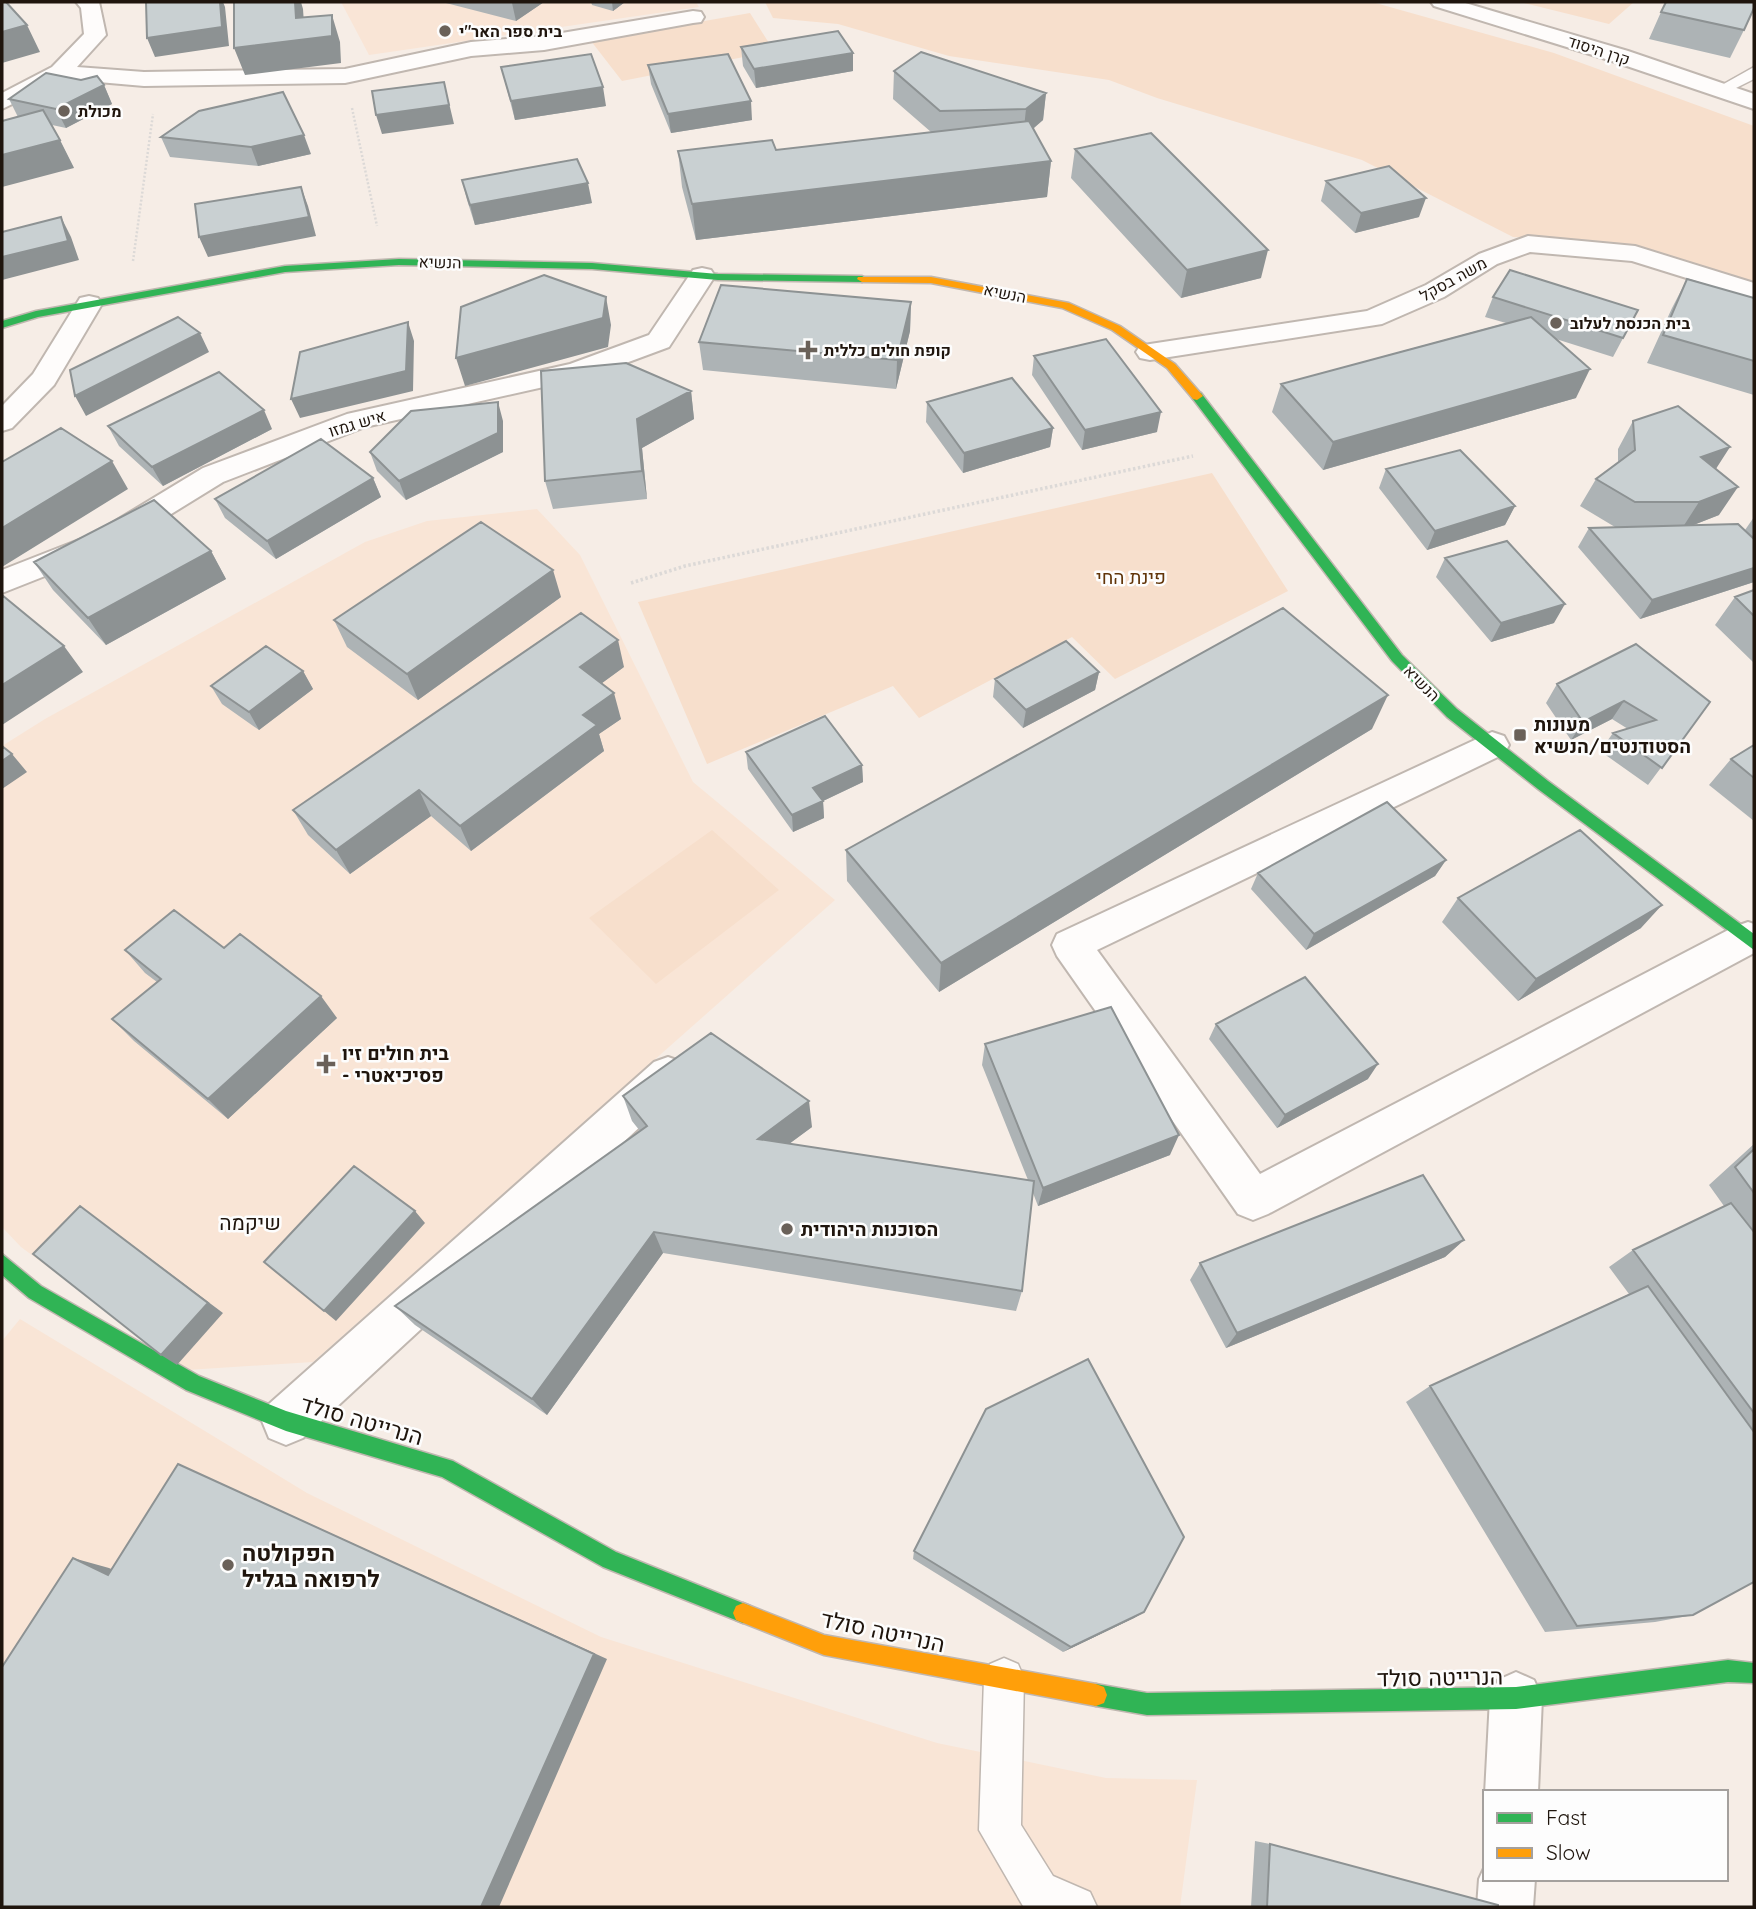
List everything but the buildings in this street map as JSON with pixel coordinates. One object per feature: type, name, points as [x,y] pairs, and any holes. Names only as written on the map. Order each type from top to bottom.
[{"type":"street","points":[[2,102],[60,72],[95,35],[91,5],[86,2]]},
{"type":"street","name":"קרן היסוד","points":[[1441,2],[1533,29],[1754,102]]},
{"type":"street","points":[[60,72],[157,79],[345,76],[471,49],[544,43],[693,17]]},
{"type":"street","name":"משה בסקל","points":[[1150,352],[1374,318],[1435,291],[1488,259],[1528,244],[1635,254],[1754,291]]},
{"type":"street","name":"הנשיא","points":[[2,325],[36,314],[285,270],[385,263],[592,266],[702,276],[931,280],[1065,305],[1116,328],[1171,366],[1237,446],[1397,658],[1452,713],[1751,941]]},
{"type":"street","name":"איש גמזו","points":[[2,582],[105,541],[213,475],[357,419],[578,371],[659,341],[702,276]]},
{"type":"street","points":[[2,422],[44,379],[89,304]]},
{"type":"street","points":[[1492,745],[1071,945],[1253,1200],[1751,941]]},
{"type":"street","points":[[286,1421],[690,1054]]},
{"type":"street","name":"הנרייטה סולד","points":[[2,1264],[35,1292],[193,1383],[286,1421],[446,1468],[610,1560],[824,1645],[1147,1704],[1516,1698],[1728,1671],[1754,1673]]},
{"type":"street","points":[[1511,1790],[1516,1698]]},
{"type":"street","points":[[1505,1907],[1507,1881]]},
{"type":"lane","points":[[1722,90],[1754,72]]},
{"type":"lane","points":[[1004,1678],[1000,1830],[1038,1891],[1075,1907]]},
{"type":"path","points":[[345,76],[385,263]]},
{"type":"path","points":[[128,297],[157,79]]},
{"type":"path","points":[[631,583],[685,566],[1237,446]]},
{"type":"shaded area","name":"בית ספר האר\"י","points":[[341,2],[696,2],[699,7],[369,55]]},
{"type":"shaded area","name":"בית חולים זיו - פסיכיאטרי","points":[[537,509],[580,555],[693,782],[835,900],[313,1362],[187,1370],[21,1247],[2,1227],[2,746],[45,719],[365,542],[427,521]]},
{"type":"shaded area","name":"הפקולטה לרפואה בגליל","points":[[20,1319],[307,1493],[601,1637],[937,1743],[1106,1778],[1197,1780],[1180,1907],[2,1907],[2,1341]]},
{"type":"green space","points":[[765,2],[1372,2],[1554,53],[1754,126],[1754,288],[1585,241],[1513,237],[1362,160],[1157,98],[1109,80],[949,56],[838,24],[773,18]]},
{"type":"green space","points":[[1520,2],[1634,2],[1609,24]]},
{"type":"green space","points":[[750,13],[774,51],[622,81],[591,41]]},
{"type":"green space","name":"פינת החי","points":[[1212,473],[1288,591],[1115,679],[1072,637],[919,718],[893,686],[707,764],[638,602]]},
{"type":"green space","points":[[712,830],[779,890],[656,984],[589,918]]},
{"type":"traffic: fast","points":[[2,325],[36,314],[285,269],[399,262],[592,266],[718,277],[862,279]]},
{"type":"traffic: fast","points":[[1197,396],[1397,658],[1452,713],[1543,785],[1754,943]]},
{"type":"traffic: fast","points":[[2,1263],[35,1292],[193,1383],[286,1421],[446,1468],[610,1560],[743,1613]]},
{"type":"traffic: fast","points":[[1096,1695],[1147,1704],[1516,1698],[1728,1671],[1754,1673]]},
{"type":"traffic: slow","points":[[862,279],[931,280],[1065,305],[1116,328],[1171,366],[1197,396]]},
{"type":"traffic: slow","points":[[743,1613],[824,1645],[1096,1695]]},
{"type":"place","name":"בית ספר האר\"י","points":[[445,31]]},
{"type":"place","name":"מכולת","points":[[64,111]]},
{"type":"place","name":"בית הכנסת לעלוב","points":[[1556,323]]},
{"type":"place","name":"קופת חולים כללית","points":[[808,350]]},
{"type":"place","name":"מעונות הסטודנטים/הנשיא","points":[[1520,735]]},
{"type":"place","name":"בית חולים זיו - פסיכיאטרי","points":[[326,1064]]},
{"type":"place","name":"הסוכנות היהודית","points":[[787,1229]]},
{"type":"place","name":"הפקולטה לרפואה בגליל","points":[[228,1565]]},
{"type":"district","name":"שיקמה","points":[[250,1222]]}]
